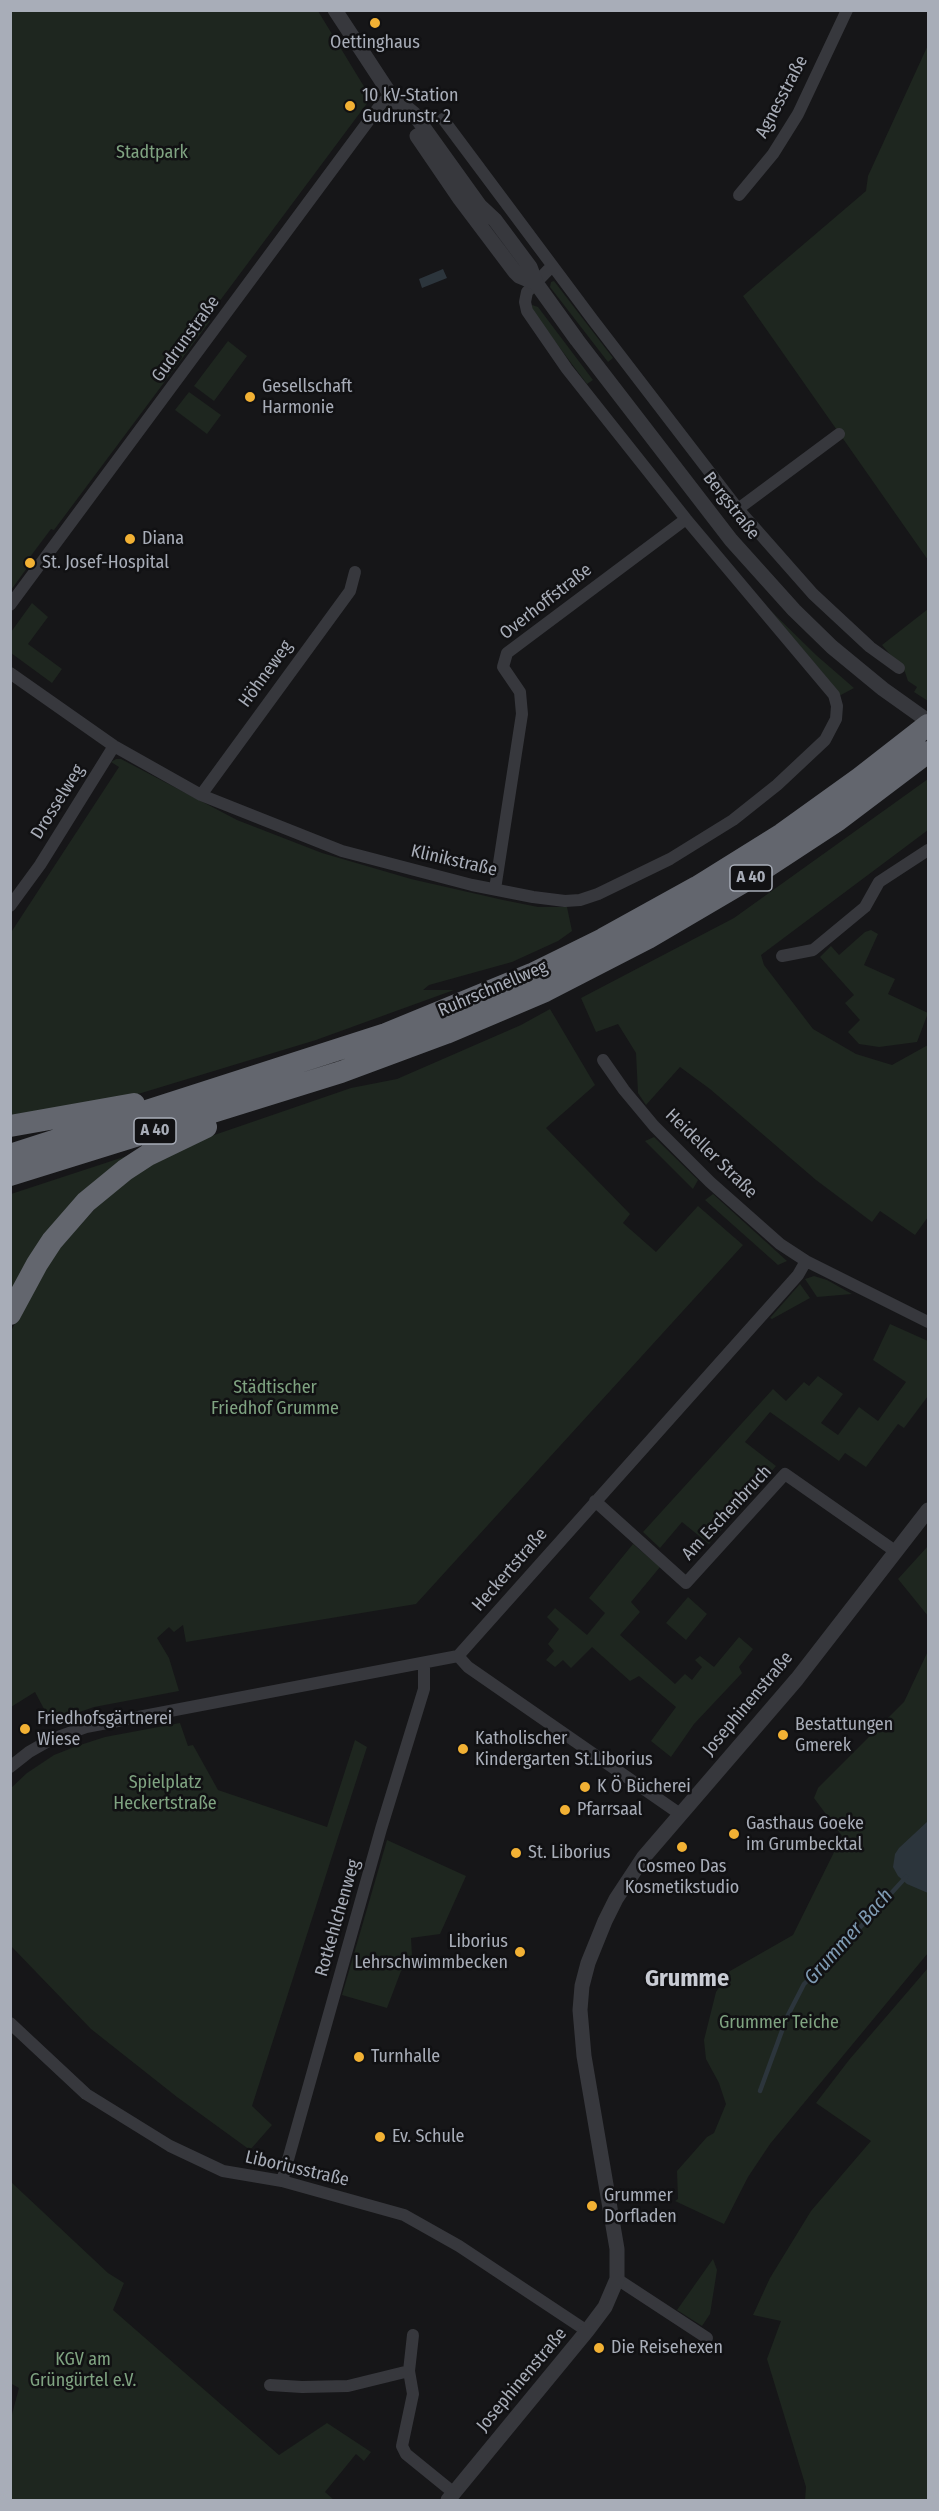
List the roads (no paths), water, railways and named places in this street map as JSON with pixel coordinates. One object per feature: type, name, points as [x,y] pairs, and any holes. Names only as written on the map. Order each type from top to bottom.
[{"type":"highway","name":"Ruhrschnellweg","points":[[10,1175],[300,1086],[438,1036],[547,978],[603,939],[716,875],[792,827],[925,733]]},
{"type":"highway","name":"Ruhrschnellweg","points":[[10,1155],[386,1034],[547,978]]},
{"type":"highway","points":[[10,1314],[52,1241],[68,1221],[103,1186],[148,1155],[300,1086]]},
{"type":"highway","points":[[10,1126],[209,1092]]},
{"type":"street","name":"Bergstraße","points":[[335,10],[460,199],[519,276],[536,283],[717,522],[763,576],[832,647],[883,689],[925,733]]},
{"type":"street","name":"Agnesstraße","points":[[739,195],[773,154],[798,114],[847,10]]},
{"type":"street","name":"Gudrunstraße","points":[[10,605],[381,104],[391,95]]},
{"type":"street","name":"Bergstraße","points":[[443,119],[738,509],[813,594],[870,646],[899,668]]},
{"type":"street","points":[[552,266],[527,292],[525,302],[527,311],[567,369],[686,519]]},
{"type":"street","name":"Bergstraße","points":[[738,509],[839,434]]},
{"type":"street","name":"Klinikstraße","points":[[10,674],[114,746],[201,795],[342,851],[406,869],[533,897],[580,900],[630,879],[702,840],[733,820],[777,785],[825,740],[836,719],[837,706],[834,695],[826,684],[796,652],[686,519]]},
{"type":"street","name":"Overhoffstraße","points":[[495,889],[522,714],[520,692],[503,667],[507,653],[686,519]]},
{"type":"street","name":"Höhneweg","points":[[201,795],[350,591],[355,572]]},
{"type":"street","name":"Drosselweg","points":[[10,906],[40,865],[114,746]]},
{"type":"street","points":[[782,956],[813,950],[865,907],[879,882],[928,850]]},
{"type":"street","name":"Heideller Straße","points":[[603,1059],[624,1089],[662,1134],[710,1182],[780,1244],[806,1261]]},
{"type":"street","points":[[806,1261],[928,1322]]},
{"type":"street","name":"Heckertstraße","points":[[458,1656],[798,1275],[806,1261]]},
{"type":"street","name":"Am Eschenbruch","points":[[596,1501],[687,1583],[785,1474],[895,1551]]},
{"type":"street","name":"Josephinenstraße","points":[[451,2497],[587,2331],[605,2307],[617,2279],[617,2249],[584,2056],[580,2010],[582,1986],[596,1941],[616,1899],[643,1858],[797,1679],[928,1510]]},
{"type":"street","points":[[10,1767],[29,1752],[50,1740],[86,1727],[458,1656],[468,1667],[680,1814]]},
{"type":"street","name":"Rotkehlchenweg","points":[[282,2181],[381,1829],[424,1689],[424,1664]]},
{"type":"street","name":"Liboriusstraße","points":[[10,2023],[86,2094],[170,2146],[224,2171],[282,2181],[404,2215],[459,2246],[587,2331]]},
{"type":"street","points":[[617,2279],[706,2338]]},
{"type":"street","points":[[414,2335],[409,2371],[412,2394],[402,2446],[406,2454],[451,2497]]},
{"type":"street","points":[[270,2385],[302,2388],[348,2386],[409,2371]]},
{"type":"waterway","name":"Grummer Bach","points":[[760,2091],[787,2017],[804,1984],[844,1945],[906,1877]]},
{"type":"place","name":"Oettinghaus","points":[[375,23]]},
{"type":"place","name":"10 kV-Station Gudrunstr. 2","points":[[350,106]]},
{"type":"place","name":"Gesellschaft Harmonie","points":[[250,397]]},
{"type":"place","name":"Diana","points":[[130,539]]},
{"type":"place","name":"St. Josef-Hospital","points":[[30,563]]},
{"type":"place","name":"Friedhofsgärtnerei Wiese","points":[[25,1729]]},
{"type":"place","name":"Bestattungen Gmerek","points":[[783,1735]]},
{"type":"place","name":"Katholischer Kindergarten St.Liborius","points":[[463,1749]]},
{"type":"place","name":"K Ö Bücherei","points":[[585,1787]]},
{"type":"place","name":"Pfarrsaal","points":[[565,1810]]},
{"type":"place","name":"Gasthaus Goeke im Grumbecktal","points":[[734,1834]]},
{"type":"place","name":"Cosmeo Das Kosmetikstudio","points":[[682,1847]]},
{"type":"place","name":"St. Liborius","points":[[516,1853]]},
{"type":"place","name":"Liborius Lehrschwimmbecken","points":[[520,1952]]},
{"type":"place","name":"Turnhalle","points":[[359,2057]]},
{"type":"place","name":"Ev. Schule","points":[[380,2137]]},
{"type":"place","name":"Grummer Dorfladen","points":[[592,2206]]},
{"type":"place","name":"Die Reisehexen","points":[[599,2348]]},
{"type":"district","name":"Grumme","points":[[687,1979]]},
{"type":"park label","name":"Stadtpark","points":[[152,153]]},
{"type":"park label","name":"Städtischer Friedhof Grumme","points":[[275,1398]]},
{"type":"park label","name":"Spielplatz Heckertstraße","points":[[165,1793]]},
{"type":"park label","name":"Grummer Teiche","points":[[779,2023]]},
{"type":"park label","name":"KGV am Grüngürtel e.V.","points":[[83,2370]]}]
